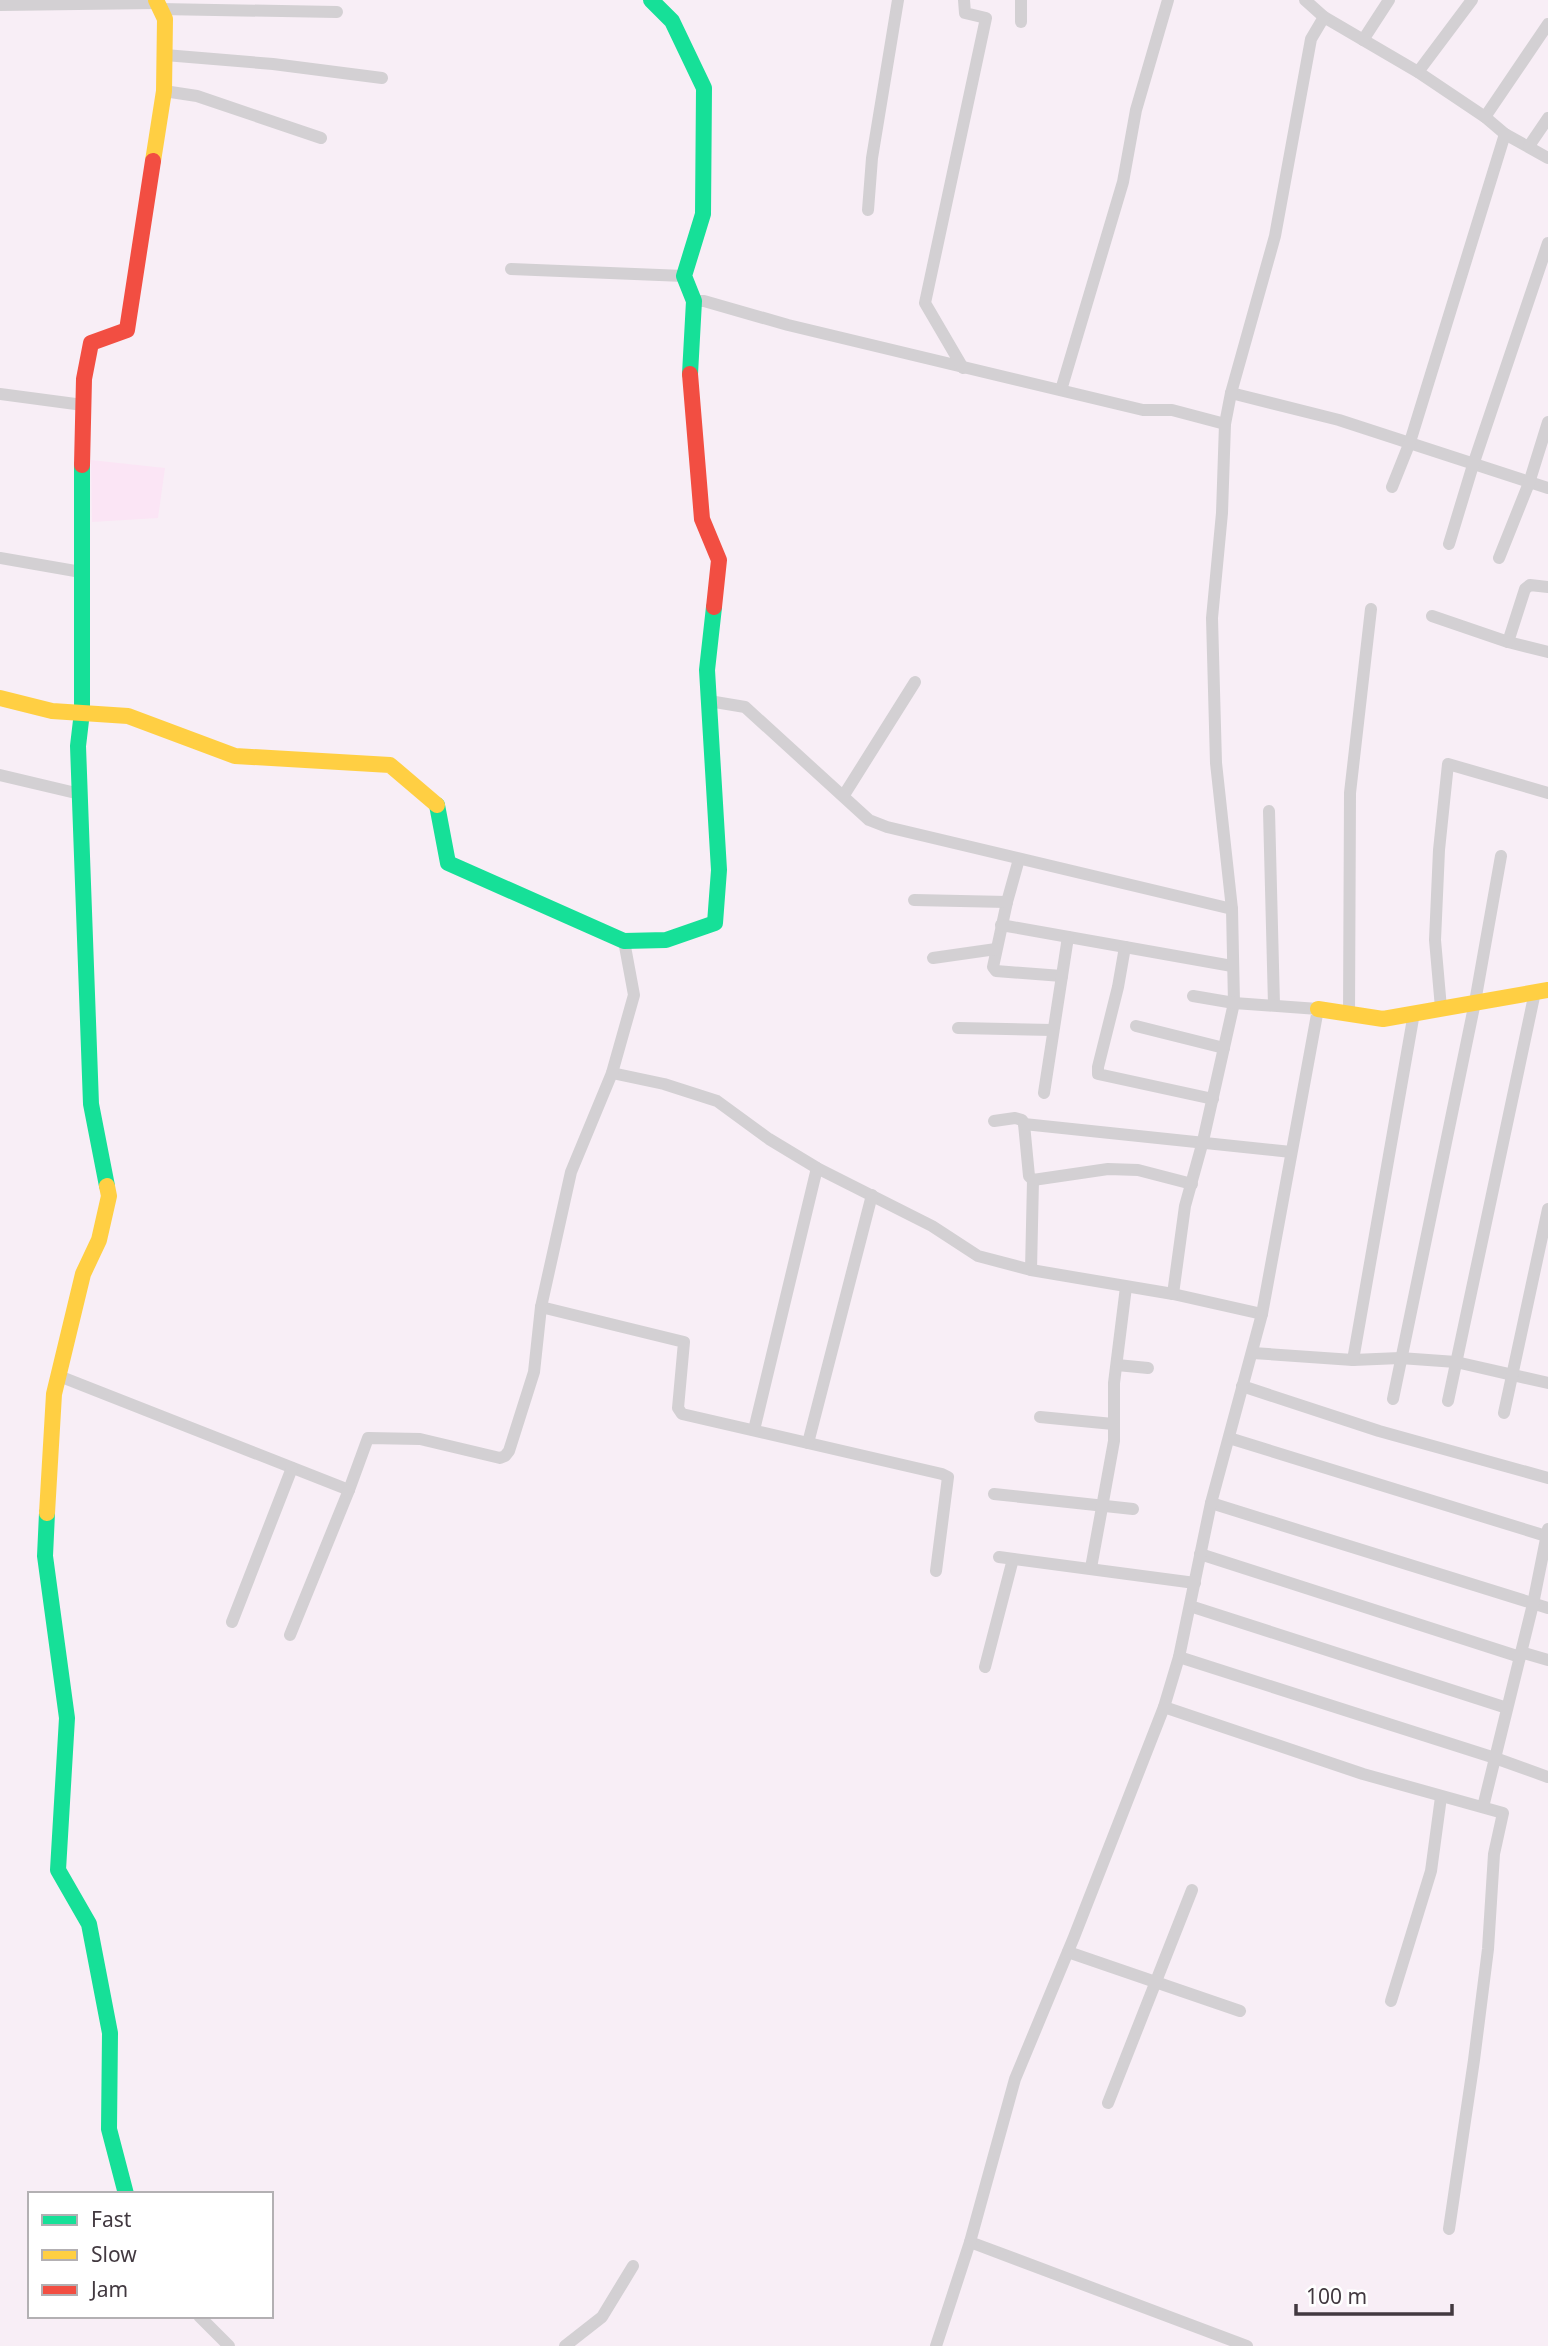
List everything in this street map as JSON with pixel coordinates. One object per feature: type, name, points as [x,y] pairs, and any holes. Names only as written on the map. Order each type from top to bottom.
[{"type":"street","points":[[0,698],[52,711],[128,716],[235,756],[390,765],[437,805],[448,863],[624,941],[666,940],[715,923],[719,870],[707,670],[719,560],[702,519],[690,380],[694,301],[684,276],[703,214],[704,88],[672,22],[651,0]]},
{"type":"street","points":[[868,210],[872,158],[898,0]]},
{"type":"street","points":[[964,0],[965,13],[986,18],[925,303],[964,368]]},
{"type":"street","points":[[1021,0],[1021,22]]},
{"type":"street","points":[[1061,390],[1123,181],[1136,110],[1168,0]]},
{"type":"street","points":[[1306,0],[1324,17],[1418,72],[1506,134],[1548,158]]},
{"type":"street","points":[[1363,40],[1390,0]]},
{"type":"street","points":[[1418,72],[1472,0]]},
{"type":"street","points":[[126,2192],[109,2129],[110,2033],[89,1924],[58,1870],[67,1718],[45,1556],[54,1394],[83,1274],[99,1240],[109,1196],[91,1104],[78,746],[82,712],[84,379],[91,343],[127,330],[164,91],[165,19],[157,4]]},
{"type":"street","points":[[0,5],[157,4],[337,12]]},
{"type":"street","points":[[1173,1294],[1185,1206],[1203,1141],[1234,1003],[1232,909],[1216,763],[1212,618],[1222,513],[1225,424],[1231,393],[1275,236],[1311,39],[1324,17]]},
{"type":"street","points":[[1485,117],[1548,24]]},
{"type":"street","points":[[164,55],[274,64],[382,78]]},
{"type":"street","points":[[164,91],[197,96],[321,138]]},
{"type":"street","points":[[1529,146],[1548,118]]},
{"type":"street","points":[[1392,486],[1410,442],[1506,134]]},
{"type":"street","points":[[1449,544],[1548,243]]},
{"type":"street","points":[[511,270],[684,276]]},
{"type":"street","points":[[694,301],[704,301],[788,326],[1143,410],[1172,410],[1225,424]]},
{"type":"street","points":[[1231,393],[1339,420],[1548,488]]},
{"type":"street","points":[[0,394],[83,405]]},
{"type":"street","points":[[1499,558],[1529,483],[1548,422]]},
{"type":"street","points":[[0,558],[81,572]]},
{"type":"street","points":[[1508,642],[1525,589],[1531,585],[1546,586],[1548,572]]},
{"type":"street","points":[[1349,1015],[1350,793],[1371,609]]},
{"type":"street","points":[[1432,616],[1508,642],[1548,652]]},
{"type":"street","points":[[844,795],[915,682]]},
{"type":"street","points":[[709,701],[745,706],[869,820],[887,827],[1232,909]]},
{"type":"street","points":[[1441,1008],[1435,940],[1439,850],[1448,764],[1548,793]]},
{"type":"street","points":[[0,775],[80,794]]},
{"type":"street","points":[[1269,811],[1274,1005]]},
{"type":"street","points":[[1393,1399],[1475,1002],[1501,856]]},
{"type":"street","points":[[1019,859],[1006,902],[993,965],[996,971],[1062,976]]},
{"type":"street","points":[[914,900],[1006,902]]},
{"type":"street","points":[[1001,925],[1232,966]]},
{"type":"street","points":[[1044,1093],[1068,937]]},
{"type":"street","points":[[290,1635],[368,1438],[420,1439],[500,1458],[509,1451],[534,1372],[541,1307],[571,1172],[612,1073],[634,995],[624,941]]},
{"type":"street","points":[[1125,947],[1098,1074],[1213,1098]]},
{"type":"street","points":[[933,958],[996,949]]},
{"type":"street","points":[[1194,996],[1234,1003],[1318,1009],[1383,1019],[1541,991],[1448,1401]]},
{"type":"street","points":[[936,2346],[970,2242],[1015,2079],[1164,1707],[1180,1657],[1211,1503],[1262,1314],[1318,1009]]},
{"type":"street","points":[[1353,1360],[1414,1013]]},
{"type":"street","points":[[1136,1026],[1224,1048]]},
{"type":"street","points":[[958,1028],[1052,1030]]},
{"type":"street","points":[[612,1073],[664,1084],[717,1101],[769,1139],[817,1168],[932,1227],[978,1256],[1031,1270],[1173,1294],[1262,1314]]},
{"type":"street","points":[[994,1121],[1015,1118],[1024,1124],[1292,1152]]},
{"type":"street","points":[[1024,1124],[1029,1177],[1033,1180],[1031,1270]]},
{"type":"street","points":[[754,1430],[817,1168]]},
{"type":"street","points":[[1033,1180],[1108,1168],[1138,1170],[1192,1184]]},
{"type":"street","points":[[808,1443],[872,1195]]},
{"type":"street","points":[[1504,1413],[1548,1209]]},
{"type":"street","points":[[1091,1569],[1114,1441],[1114,1383],[1126,1287]]},
{"type":"street","points":[[541,1307],[681,1340],[685,1345],[679,1412],[948,1477],[936,1571]]},
{"type":"street","points":[[1253,1353],[1353,1360],[1400,1358],[1456,1362],[1548,1383]]},
{"type":"street","points":[[1117,1365],[1148,1368]]},
{"type":"street","points":[[58,1376],[349,1490]]},
{"type":"street","points":[[1242,1386],[1378,1431],[1548,1478]]},
{"type":"street","points":[[1040,1417],[1113,1423]]},
{"type":"street","points":[[1229,1437],[1547,1532],[1533,1604],[1483,1807]]},
{"type":"street","points":[[232,1622],[292,1468]]},
{"type":"street","points":[[994,1494],[1102,1507],[1133,1508]]},
{"type":"street","points":[[1211,1503],[1548,1608]]},
{"type":"street","points":[[1200,1555],[1520,1655],[1548,1660]]},
{"type":"street","points":[[999,1557],[1195,1583]]},
{"type":"street","points":[[985,1667],[1013,1559]]},
{"type":"street","points":[[1190,1606],[1507,1709]]},
{"type":"street","points":[[1180,1657],[1548,1777]]},
{"type":"street","points":[[1164,1707],[1441,1797],[1503,1813],[1494,1854],[1488,1949],[1449,2229]]},
{"type":"street","points":[[1391,2001],[1431,1871],[1441,1797]]},
{"type":"street","points":[[1108,2103],[1192,1890]]},
{"type":"street","points":[[1068,1952],[1241,2011]]},
{"type":"street","points":[[970,2242],[1247,2346]]},
{"type":"street","points":[[565,2346],[602,2317],[633,2266]]},
{"type":"street","points":[[201,2318],[229,2346]]},
{"type":"shaded area","points":[[91,460],[165,468],[158,518],[92,522]]},
{"type":"traffic: fast","points":[[651,0],[672,21],[704,88],[703,214],[684,276],[694,301],[690,374]]},
{"type":"traffic: fast","points":[[82,465],[82,712],[78,746],[91,1104],[107,1186]]},
{"type":"traffic: fast","points":[[437,805],[448,863],[624,941],[666,940],[715,923],[719,870],[707,670],[714,607]]},
{"type":"traffic: fast","points":[[47,1513],[45,1556],[67,1718],[58,1870],[89,1924],[110,2033],[109,2129],[125,2192]]},
{"type":"traffic: slow","points":[[153,161],[164,91],[165,19],[156,0]]},
{"type":"traffic: slow","points":[[0,698],[52,711],[128,716],[235,756],[390,765],[437,805]]},
{"type":"traffic: slow","points":[[1318,1009],[1383,1019],[1548,990]]},
{"type":"traffic: slow","points":[[47,1513],[54,1394],[83,1274],[99,1240],[109,1196],[107,1186]]},
{"type":"traffic: jam","points":[[82,465],[84,379],[91,343],[127,330],[153,161]]},
{"type":"traffic: jam","points":[[690,374],[702,519],[719,560],[714,607]]}]
